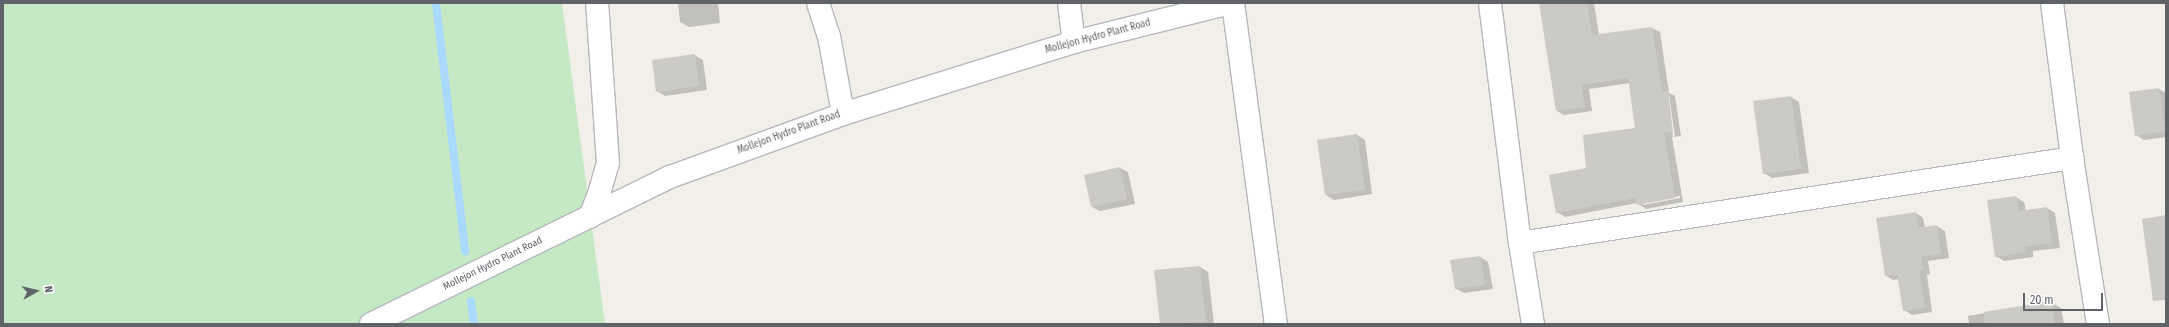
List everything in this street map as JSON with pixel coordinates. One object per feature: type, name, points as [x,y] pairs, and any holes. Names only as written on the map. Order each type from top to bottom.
[{"type":"street","points":[[590,217],[599,194],[608,162],[597,3]]},
{"type":"street","points":[[818,3],[829,36],[843,114]]},
{"type":"street","points":[[1069,3],[1074,42]]},
{"type":"street","points":[[1232,3],[1276,324]]},
{"type":"street","name":"Mollejon Hydro Plant Road","points":[[371,324],[590,217],[670,176],[843,114],[1074,42],[1232,3]]},
{"type":"street","points":[[1490,3],[1520,243],[1533,324]]},
{"type":"street","points":[[2052,3],[2072,158],[2098,324]]},
{"type":"street","points":[[1520,243],[2072,158]]},
{"type":"green space","points":[[3,3],[562,3],[605,324],[3,324]]},
{"type":"building","points":[[1539,3],[1587,3],[1592,35],[1652,27],[1662,92],[1668,91],[1673,132],[1664,133],[1675,198],[1637,205],[1636,198],[1556,213],[1549,175],[1586,168],[1583,135],[1635,128],[1628,78],[1581,85],[1585,107],[1556,111]]},
{"type":"building","points":[[695,54],[699,86],[656,92],[652,60]]},
{"type":"building","points":[[2159,88],[2166,131],[2135,136],[2129,92]]},
{"type":"building","points":[[1791,96],[1801,169],[1763,174],[1753,101]]},
{"type":"building","points":[[1357,134],[1365,190],[1325,195],[1317,140]]},
{"type":"building","points":[[1120,167],[1127,199],[1091,207],[1084,175]]},
{"type":"building","points":[[2016,196],[2019,211],[2047,207],[2052,243],[2025,247],[2026,253],[1995,257],[1987,200]]},
{"type":"building","points":[[1916,212],[1918,228],[1937,225],[1941,254],[1921,257],[1923,270],[1919,271],[1925,308],[1903,311],[1897,274],[1885,276],[1876,218]]},
{"type":"building","points":[[2166,215],[2166,300],[2153,301],[2142,219]]},
{"type":"building","points":[[1480,256],[1485,285],[1455,289],[1450,260]]},
{"type":"building","points":[[1200,266],[1206,322],[1160,324],[1154,270]]},
{"type":"building","points":[[2051,301],[2055,324],[1985,324],[1984,312]]},
{"type":"waterway","points":[[436,3],[465,251]]},
{"type":"waterway","points":[[471,301],[474,324]]}]
